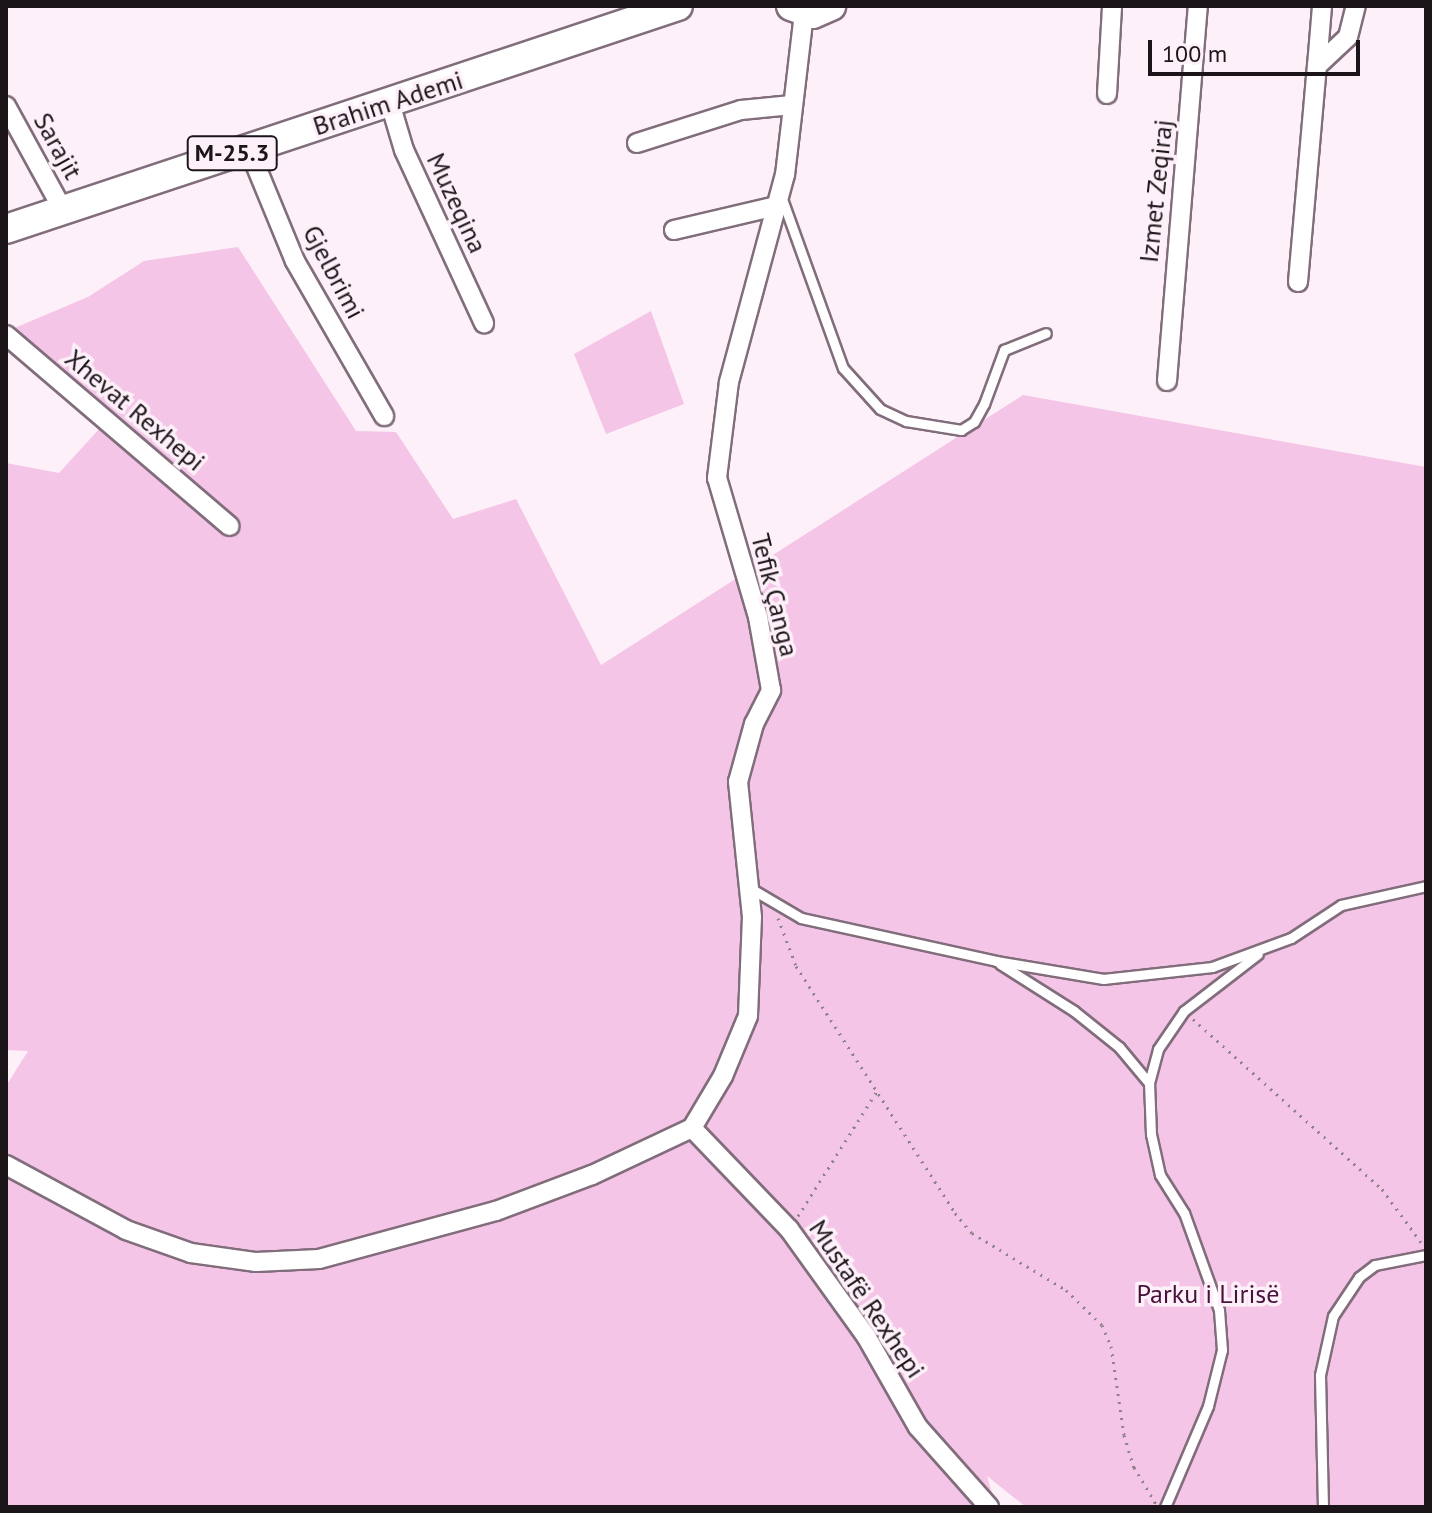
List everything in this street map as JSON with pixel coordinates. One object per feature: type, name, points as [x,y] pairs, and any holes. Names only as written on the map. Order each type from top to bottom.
[{"type":"main road","name":"Brahim Ademi","points":[[6,229],[678,6]]},
{"type":"street","points":[[1107,94],[1112,6]]},
{"type":"street","name":"Izmet Zeqiraj","points":[[1167,381],[1198,6]]},
{"type":"street","points":[[1298,282],[1322,6]]},
{"type":"street","points":[[1317,66],[1348,37],[1356,6]]},
{"type":"street","name":"Tefik Çanga","points":[[692,1128],[723,1076],[748,1016],[750,888],[738,782],[754,724],[771,690],[758,617],[717,478],[729,382],[778,200],[809,8]]},
{"type":"street","name":"Muzeqina","points":[[390,103],[404,150],[484,323]]},
{"type":"street","points":[[637,143],[741,110],[792,105]]},
{"type":"street","name":"Sarajit","points":[[6,106],[64,212]]},
{"type":"street","name":"Gjelbrimi","points":[[248,147],[295,261],[384,416]]},
{"type":"street","points":[[674,230],[778,200]]},
{"type":"street","name":"Xhevat Rexhepi","points":[[6,335],[230,526]]},
{"type":"street","points":[[6,1165],[126,1230],[191,1253],[256,1262],[319,1259],[496,1211],[592,1175],[692,1128]]},
{"type":"street","name":"Mustafë Rexhepi","points":[[692,1128],[789,1229],[866,1336],[918,1427],[989,1507]]},
{"type":"lane","points":[[778,200],[797,229],[843,368],[880,409],[906,421],[961,430],[974,422],[984,404],[1004,350],[1046,333]]},
{"type":"lane","points":[[750,888],[801,918],[996,961],[1103,979],[1212,967],[1291,938],[1341,905],[1426,886]]},
{"type":"lane","points":[[1165,1507],[1208,1406],[1222,1350],[1219,1310],[1184,1213],[1160,1175],[1151,1134],[1149,1083],[1158,1049],[1184,1011],[1267,947]]},
{"type":"lane","points":[[996,961],[1074,1011],[1119,1047],[1149,1083]]},
{"type":"lane","points":[[1323,1507],[1320,1375],[1333,1316],[1359,1277],[1375,1265],[1426,1252]]},
{"type":"path","points":[[772,903],[796,966],[972,1233],[1066,1290],[1102,1325],[1111,1346],[1124,1435],[1134,1467],[1158,1507]]},
{"type":"path","points":[[1184,1011],[1382,1189],[1426,1252]]},
{"type":"path","points":[[789,1229],[877,1091]]},
{"type":"green space","name":"Parku i Lirisë","points":[[238,247],[356,431],[396,432],[453,519],[516,499],[601,665],[1023,395],[1426,467],[1426,1507],[1026,1507],[987,1476],[996,1507],[6,1507],[6,1086],[28,1051],[6,1050],[6,463],[59,473],[101,427],[12,329],[88,297],[144,261]]},
{"type":"green space","points":[[651,311],[684,404],[606,434],[574,354]]}]
